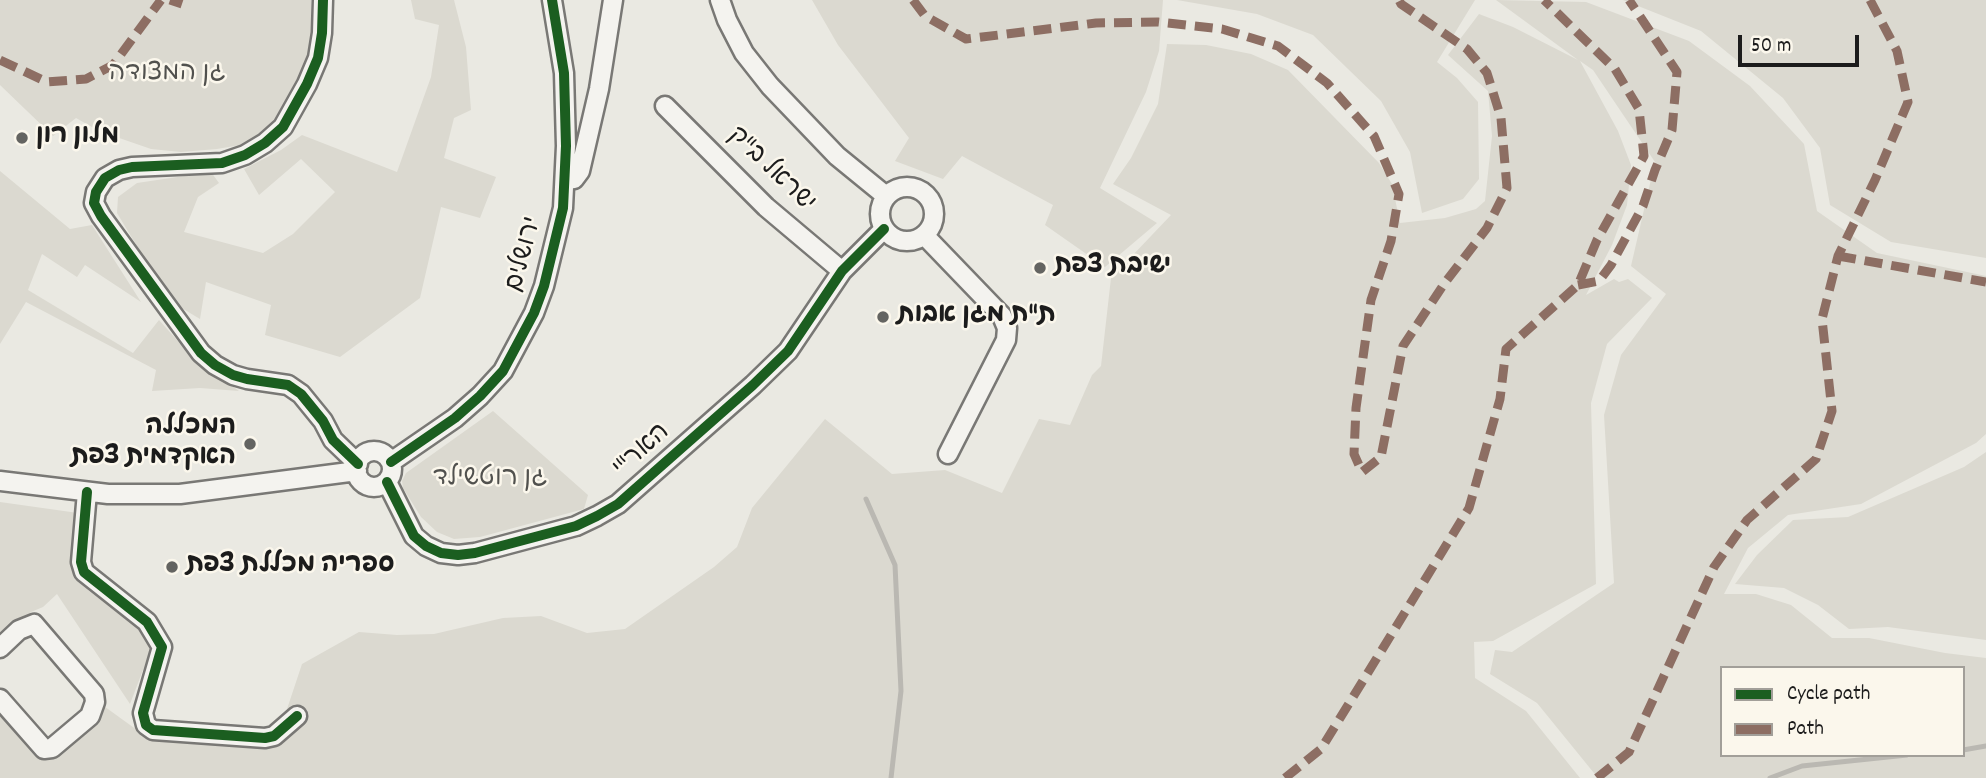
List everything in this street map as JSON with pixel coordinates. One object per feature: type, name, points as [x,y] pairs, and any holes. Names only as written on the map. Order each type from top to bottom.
[{"type":"street","points":[[0,481],[87,492],[180,494],[357,467],[365,454],[376,452],[391,462],[392,471],[387,482],[379,487],[366,485],[358,477],[357,467],[333,440],[323,421],[301,394],[288,385],[233,375],[201,353],[94,203],[96,192],[105,178],[119,170],[132,167],[222,163],[245,155],[265,143],[283,127],[307,85],[318,58],[323,0]]},
{"type":"street","name":"ירושלים","points":[[391,462],[455,418],[503,371],[534,313],[544,286],[561,218],[565,180],[565,73],[552,0]]},
{"type":"street","points":[[556,24],[560,0]]},
{"type":"street","points":[[565,180],[574,179],[580,171],[599,89],[613,0]]},
{"type":"street","points":[[720,0],[744,53],[770,86],[837,156],[886,196]]},
{"type":"street","name":"ישראל ב\"ק","points":[[665,106],[766,207],[842,271]]},
{"type":"street","points":[[906,186],[924,192],[930,200],[934,218],[924,234],[908,241],[890,236],[884,229],[879,213],[886,196],[906,186]]},
{"type":"street","name":"האר\"י","points":[[387,482],[414,536],[441,553],[458,555],[475,552],[576,526],[618,504],[753,385],[788,351],[842,271],[884,229]]},
{"type":"street","points":[[924,234],[1002,316],[1007,328],[1006,340],[948,454]]},
{"type":"street","points":[[87,492],[81,562],[84,572],[147,622],[162,647],[143,713],[146,725],[153,730],[265,738],[274,736],[297,716]]},
{"type":"street","points":[[0,648],[19,630],[34,624],[94,694],[95,702],[90,716],[52,748],[44,750],[0,699]]},
{"type":"green space","name":"גן המצודה","points":[[0,0],[311,0],[311,46],[296,84],[274,121],[246,144],[181,152],[151,149],[99,131],[76,118],[53,136],[0,85]]},
{"type":"green space","points":[[411,0],[454,0],[466,47],[471,110],[454,118],[444,158],[496,177],[480,218],[441,207],[420,298],[340,357],[265,335],[271,305],[206,282],[200,319],[170,301],[117,213],[118,197],[137,183],[211,172],[219,183],[198,197],[184,232],[263,253],[293,234],[335,192],[301,159],[259,195],[244,169],[281,150],[302,135],[397,172],[431,77],[439,25],[415,19]]},
{"type":"green space","points":[[812,0],[1163,0],[1159,51],[1146,92],[1100,188],[1157,223],[1105,267],[1045,225],[1053,205],[962,156],[943,179],[895,161],[909,138],[838,45]]},
{"type":"green space","points":[[1177,0],[1475,0],[1437,62],[1457,78],[1478,102],[1479,179],[1463,199],[1422,213],[1410,152],[1381,101],[1313,35],[1257,14]]},
{"type":"green space","points":[[1496,0],[1586,2],[1689,41],[1750,86],[1804,144],[1817,211],[1877,253],[1986,276],[1986,434],[1976,443],[1861,504],[1788,515],[1748,548],[1724,594],[1756,594],[1791,605],[1832,638],[1869,638],[1986,658],[1986,778],[1598,778],[1537,703],[1490,674],[1495,650],[1512,652],[1614,583],[1604,415],[1621,355],[1666,294],[1631,266],[1655,162],[1593,70],[1580,61],[1618,131],[1631,165],[1627,205],[1612,245],[1586,295],[1614,279],[1619,282],[1628,279],[1652,298],[1607,344],[1591,403],[1596,584],[1493,641],[1474,642],[1475,678],[1526,711],[1580,778],[0,778],[0,701],[46,747],[101,704],[137,730],[211,742],[276,742],[302,664],[359,632],[434,634],[503,618],[541,616],[587,633],[625,629],[714,567],[737,547],[752,508],[825,419],[892,474],[945,470],[1002,493],[1039,419],[1070,425],[1092,375],[1101,366],[1111,278],[1171,215],[1113,184],[1131,158],[1158,104],[1167,44],[1206,45],[1251,54],[1288,70],[1379,163],[1392,184],[1400,223],[1445,218],[1476,209],[1485,201],[1492,136],[1488,91],[1448,55],[1479,14],[1513,27],[1578,60]]},
{"type":"green space","points":[[1623,0],[1986,0],[1986,258],[1891,242],[1830,205],[1820,148],[1783,98],[1701,31]]},
{"type":"green space","points":[[0,171],[70,229],[92,225],[141,302],[85,265],[77,277],[42,254],[28,290],[133,353],[159,320],[194,359],[239,391],[200,388],[152,391],[156,370],[26,302],[0,344]]},
{"type":"green space","name":"גן רוטשילד","points":[[493,411],[588,495],[584,509],[480,537],[454,539],[437,532],[421,517],[403,488],[402,481],[406,473]]},
{"type":"green space","points":[[1986,452],[1986,640],[1888,627],[1849,629],[1818,605],[1784,588],[1735,584],[1757,555],[1793,520],[1848,517],[1964,467]]},
{"type":"green space","points":[[0,502],[78,513],[79,577],[89,591],[138,629],[151,649],[130,704],[57,594],[43,607],[31,612],[28,622],[0,642]]},
{"type":"waterway","points":[[866,499],[895,565],[901,691],[891,778]]},
{"type":"waterway","points":[[1965,750],[1986,746]]},
{"type":"waterway","points":[[1770,778],[1802,766],[1888,757]]},
{"type":"marked path","points":[[0,60],[47,82],[86,79],[113,65],[161,0]]},
{"type":"marked path","points":[[170,0],[182,4]]},
{"type":"marked path","points":[[913,0],[925,16],[966,39],[1096,23],[1158,22],[1222,29],[1278,46],[1327,83],[1374,136],[1399,194],[1391,241],[1371,300],[1356,408],[1354,454],[1362,472],[1381,457],[1403,346],[1444,284],[1487,228],[1507,188],[1501,118],[1487,73],[1467,49],[1399,0]]},
{"type":"marked path","points":[[1285,778],[1321,749],[1469,508],[1500,399],[1506,349],[1578,285],[1597,240],[1644,156],[1639,109],[1615,69],[1544,0]]},
{"type":"marked path","points":[[1578,285],[1599,281],[1611,265],[1643,206],[1672,130],[1677,72],[1629,0]]},
{"type":"marked path","points":[[1597,778],[1629,752],[1714,567],[1747,520],[1816,459],[1832,411],[1822,319],[1838,256],[1875,180],[1908,102],[1897,51],[1870,0]]},
{"type":"marked path","points":[[1838,256],[1986,282]]},
{"type":"cycle path","points":[[323,0],[318,58],[283,127],[265,143],[245,155],[222,163],[132,167],[119,170],[105,178],[96,192],[94,203],[201,353],[233,375],[288,385],[301,394],[323,421],[333,440],[358,464]]},
{"type":"cycle path","points":[[391,462],[455,418],[503,371],[534,313],[544,286],[563,208],[566,146],[564,73],[552,0]]},
{"type":"cycle path","points":[[387,482],[414,536],[441,553],[475,553],[576,526],[597,516],[618,504],[788,351],[842,271],[884,229]]},
{"type":"cycle path","points":[[87,492],[81,562],[84,572],[147,622],[162,647],[143,713],[146,725],[153,730],[265,738],[274,736],[297,716]]},
{"type":"place","name":"מלון רון","points":[[22,138]]},
{"type":"place","name":"ישיבת צפת","points":[[1040,268]]},
{"type":"place","name":"ת\"ת מגן אבות","points":[[883,317]]},
{"type":"place","name":"המכללה האקדמית צפת","points":[[250,444]]},
{"type":"place","name":"ספריה מכללת צפת","points":[[172,567]]}]
